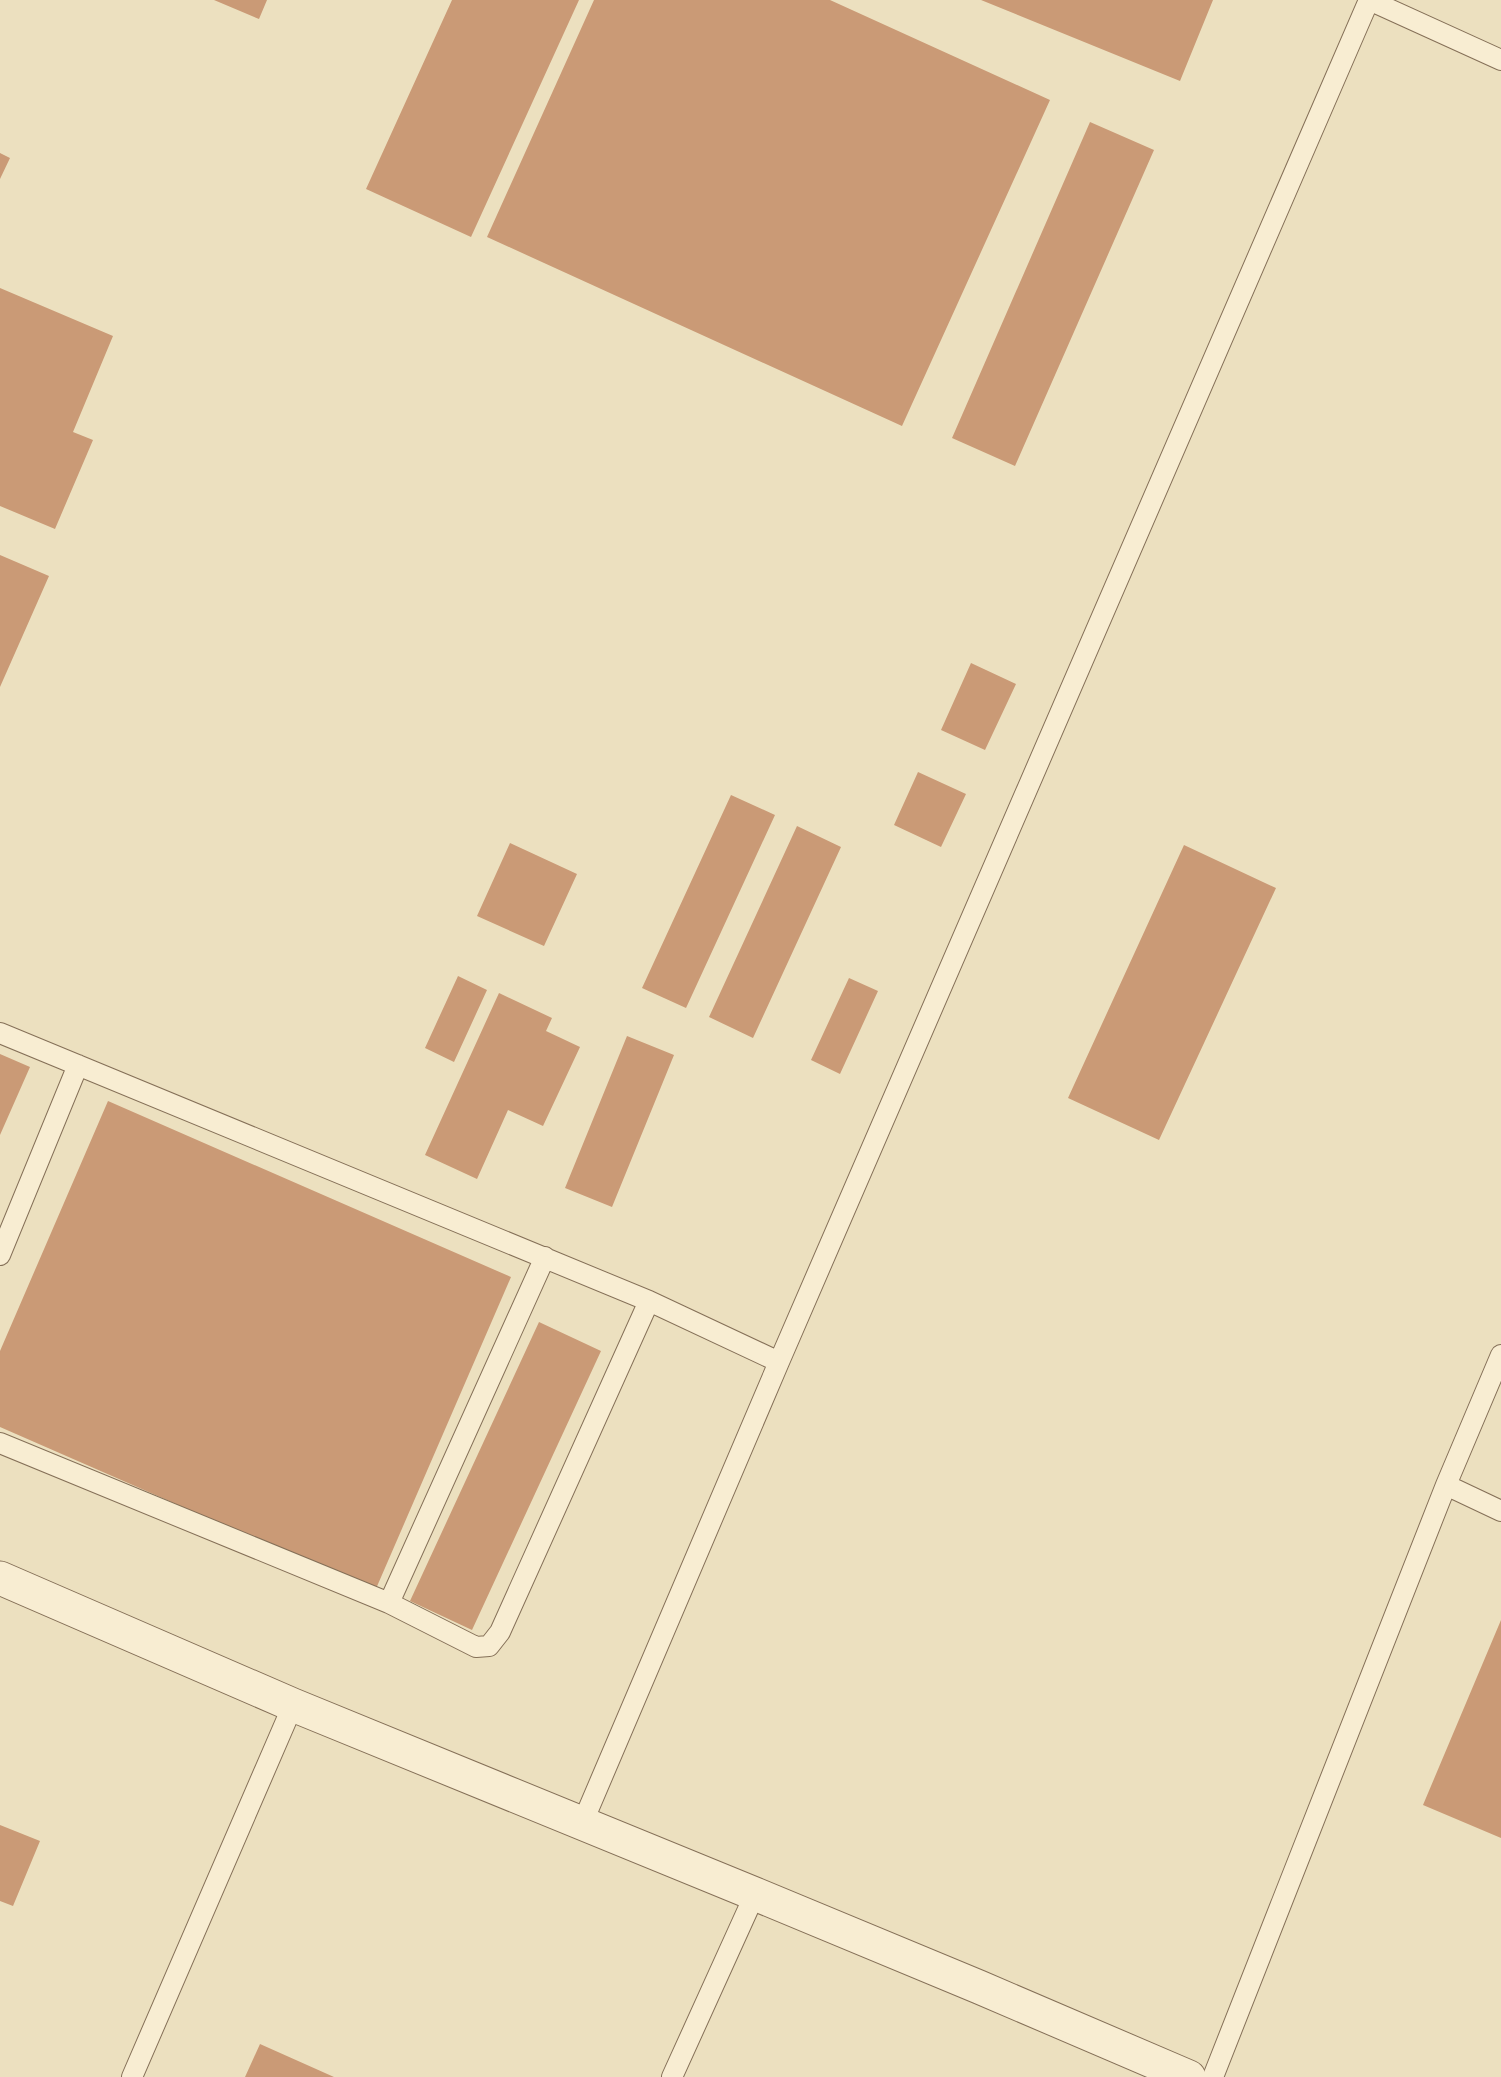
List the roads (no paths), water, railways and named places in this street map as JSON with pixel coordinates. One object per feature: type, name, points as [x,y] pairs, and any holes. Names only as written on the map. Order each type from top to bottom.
[{"type":"street","points":[[0,1578],[293,1705],[755,1894],[1189,2077]]},
{"type":"lane","points":[[582,1824],[779,1362],[1369,0],[1501,60]]},
{"type":"lane","points":[[0,1033],[545,1257],[649,1301],[779,1362]]},
{"type":"lane","points":[[0,1255],[78,1065]]},
{"type":"lane","points":[[390,1603],[545,1257]]},
{"type":"lane","points":[[0,1443],[390,1603],[476,1647],[489,1646],[500,1632],[649,1301]]},
{"type":"lane","points":[[1214,2077],[1446,1485],[1501,1355]]},
{"type":"lane","points":[[1446,1485],[1501,1511]]},
{"type":"lane","points":[[132,2077],[293,1705]]},
{"type":"lane","points":[[672,2077],[755,1894]]}]
